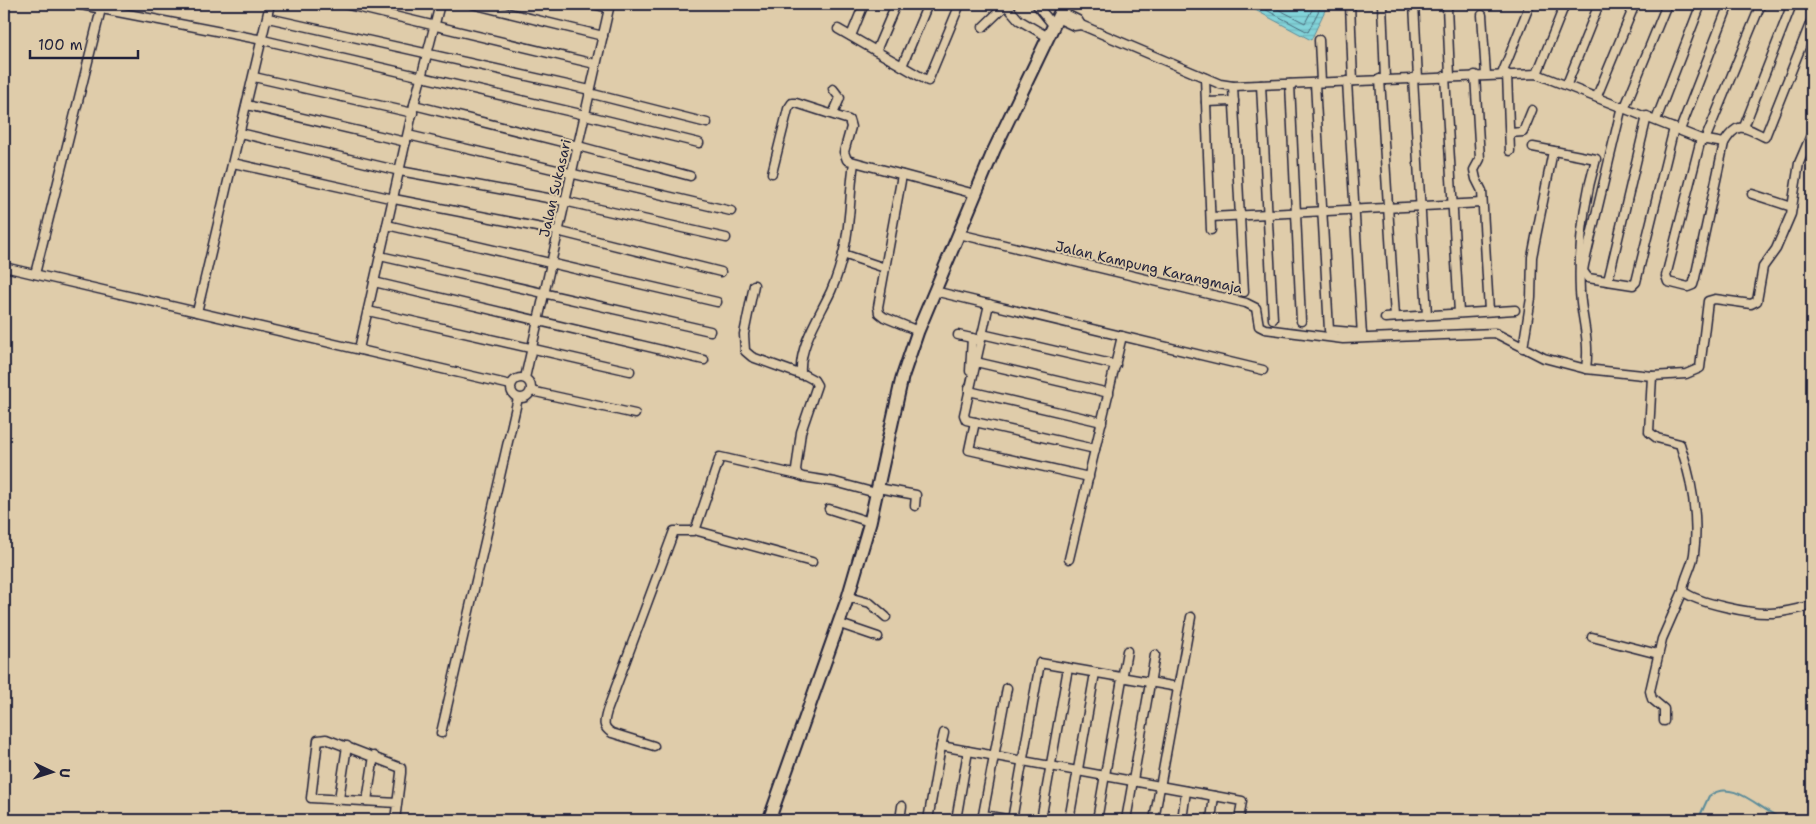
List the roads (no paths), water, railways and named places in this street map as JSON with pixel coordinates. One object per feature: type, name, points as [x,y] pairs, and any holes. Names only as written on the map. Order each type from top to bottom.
[{"type":"street","points":[[76,4],[263,40],[585,115],[699,144]]},
{"type":"street","points":[[197,312],[270,4]]},
{"type":"street","points":[[344,4],[595,64]]},
{"type":"street","points":[[359,349],[440,4]]},
{"type":"street","points":[[472,4],[603,36]]},
{"type":"street","points":[[592,4],[609,6]]},
{"type":"street","points":[[851,36],[864,4]]},
{"type":"street","points":[[876,51],[896,4]]},
{"type":"street","points":[[902,66],[928,4]]},
{"type":"street","points":[[838,29],[928,81],[960,4]]},
{"type":"street","points":[[955,14],[966,4]]},
{"type":"street","points":[[983,27],[1006,4],[1018,20],[1048,37]]},
{"type":"street","points":[[1036,4],[1059,14],[1074,26],[1081,26],[1205,78],[1233,86],[1447,76],[1537,74],[1567,84],[1703,139],[1724,143]]},
{"type":"street","points":[[1319,40],[1318,82],[1322,212],[1329,330],[1362,335],[1350,81],[1350,4]]},
{"type":"street","points":[[1382,4],[1387,208],[1395,317]]},
{"type":"street","points":[[1414,4],[1420,206],[1427,315]]},
{"type":"street","points":[[1510,151],[1505,74],[1530,4]]},
{"type":"street","points":[[1537,74],[1565,4]]},
{"type":"street","points":[[1567,84],[1599,4]]},
{"type":"street","points":[[1597,96],[1636,4]]},
{"type":"street","points":[[1667,4],[1623,107],[1583,271],[1588,278],[1632,285],[1636,282],[1677,129],[1729,4]]},
{"type":"street","points":[[1656,120],[1701,4]]},
{"type":"street","points":[[1761,4],[1703,139],[1666,276],[1668,282],[1688,287],[1692,285],[1724,143],[1732,130],[1744,127],[1765,137],[1812,19]]},
{"type":"street","points":[[1744,127],[1792,4]]},
{"type":"street","name":"Jalan Sukasari","points":[[525,378],[609,6]]},
{"type":"street","points":[[1447,7],[1451,204],[1458,313]]},
{"type":"street","points":[[35,274],[101,9]]},
{"type":"street","points":[[769,820],[840,624],[870,522],[902,378],[918,331],[975,194],[1059,14]]},
{"type":"street","points":[[1482,16],[1486,75]]},
{"type":"street","points":[[268,18],[428,52],[707,123]]},
{"type":"street","points":[[1475,75],[1480,159],[1474,170],[1482,190],[1490,311]]},
{"type":"street","points":[[254,77],[414,109],[578,146],[690,176]]},
{"type":"street","points":[[1205,78],[1211,230]]},
{"type":"street","points":[[1290,84],[1301,321]]},
{"type":"street","points":[[1261,85],[1273,319]]},
{"type":"street","points":[[1233,86],[1244,292]]},
{"type":"street","points":[[833,88],[840,98],[833,114]]},
{"type":"street","points":[[1206,102],[1234,101]]},
{"type":"street","points":[[772,173],[788,109],[792,103],[833,114],[851,122],[844,155],[845,158],[854,163],[975,194]]},
{"type":"street","points":[[247,105],[570,174],[731,211]]},
{"type":"street","points":[[1510,133],[1523,132],[1532,110]]},
{"type":"street","points":[[1608,281],[1647,116]]},
{"type":"street","points":[[240,133],[400,171],[564,201],[726,238]]},
{"type":"street","name":"Jalan Kampung Karangmaja","points":[[959,234],[1246,303],[1256,308],[1259,326],[1262,329],[1343,339],[1362,335],[1495,333],[1544,358],[1586,369],[1652,376],[1686,374],[1700,368],[1708,301],[1715,299],[1751,304],[1756,302],[1763,267],[1776,249],[1792,207],[1799,162],[1812,133]]},
{"type":"street","points":[[1533,147],[1596,159],[1587,190],[1581,226],[1580,294],[1588,341],[1586,369]]},
{"type":"street","points":[[1523,348],[1531,298],[1532,257],[1553,151]]},
{"type":"street","points":[[233,163],[394,199],[557,231],[721,272]]},
{"type":"street","points":[[802,375],[801,369],[805,350],[832,289],[842,254],[849,219],[850,188],[854,163]]},
{"type":"street","points":[[902,175],[878,302],[879,313],[918,331]]},
{"type":"street","points":[[1752,194],[1792,207]]},
{"type":"street","points":[[1211,217],[1482,203]]},
{"type":"street","points":[[387,225],[717,302]]},
{"type":"street","points":[[842,254],[885,268]]},
{"type":"street","points":[[380,256],[710,331]]},
{"type":"street","points":[[4,267],[511,384]]},
{"type":"street","points":[[374,282],[704,360]]},
{"type":"street","points":[[754,285],[744,334],[745,351],[752,357],[814,380],[817,385],[800,438],[796,465],[798,475]]},
{"type":"street","points":[[934,291],[1263,370]]},
{"type":"street","points":[[989,304],[964,416],[966,420],[1096,449]]},
{"type":"street","points":[[368,310],[630,371]]},
{"type":"street","points":[[1385,318],[1515,310]]},
{"type":"street","points":[[958,336],[982,337],[1116,365]]},
{"type":"street","points":[[1069,559],[1122,336]]},
{"type":"street","points":[[969,391],[972,338]]},
{"type":"street","points":[[976,362],[1109,393]]},
{"type":"street","points":[[1652,376],[1649,432],[1657,438],[1680,444],[1693,491],[1696,535],[1692,564],[1683,591],[1667,625],[1658,654],[1650,694],[1652,699],[1663,707],[1664,721]]},
{"type":"street","points":[[518,378],[525,378],[531,384],[531,391],[528,396],[518,398],[513,394],[511,384],[518,378]]},
{"type":"street","points":[[531,391],[636,414]]},
{"type":"street","points":[[969,391],[1102,422]]},
{"type":"street","points":[[441,733],[518,398]]},
{"type":"street","points":[[975,422],[969,450],[1089,477]]},
{"type":"street","points":[[694,530],[720,457],[877,491],[916,495],[915,506]]},
{"type":"street","points":[[829,509],[870,522]]},
{"type":"street","points":[[654,746],[612,733],[606,730],[604,722],[673,532],[677,529],[694,530],[812,562]]},
{"type":"street","points":[[1683,591],[1703,600],[1756,612],[1771,613],[1812,606]]},
{"type":"street","points":[[848,597],[870,603],[886,617]]},
{"type":"street","points":[[1154,820],[1191,617]]},
{"type":"street","points":[[840,624],[878,637]]},
{"type":"street","points":[[1592,637],[1658,654]]},
{"type":"street","points":[[1097,820],[1127,651]]},
{"type":"street","points":[[1126,820],[1155,656]]},
{"type":"street","points":[[1006,688],[983,818],[1012,820],[1040,663],[1178,687]]},
{"type":"street","points":[[1041,820],[1068,668]]},
{"type":"street","points":[[1069,820],[1095,672]]},
{"type":"street","points":[[928,820],[944,733]]},
{"type":"street","points":[[395,820],[397,803],[401,768],[347,746],[322,738],[318,740],[311,797],[397,803]]},
{"type":"street","points":[[339,800],[347,746]]},
{"type":"street","points":[[942,746],[1242,801],[1239,820]]},
{"type":"street","points":[[956,820],[968,751]]},
{"type":"street","points":[[368,801],[374,756]]},
{"type":"street","points":[[1182,820],[1186,791]]},
{"type":"street","points":[[1210,820],[1214,796]]},
{"type":"street","points":[[900,820],[902,806]]},
{"type":"water","points":[[1244,4],[1328,4],[1311,40]]},
{"type":"waterway","points":[[1698,820],[1709,796],[1718,791],[1738,793],[1785,820]]}]
